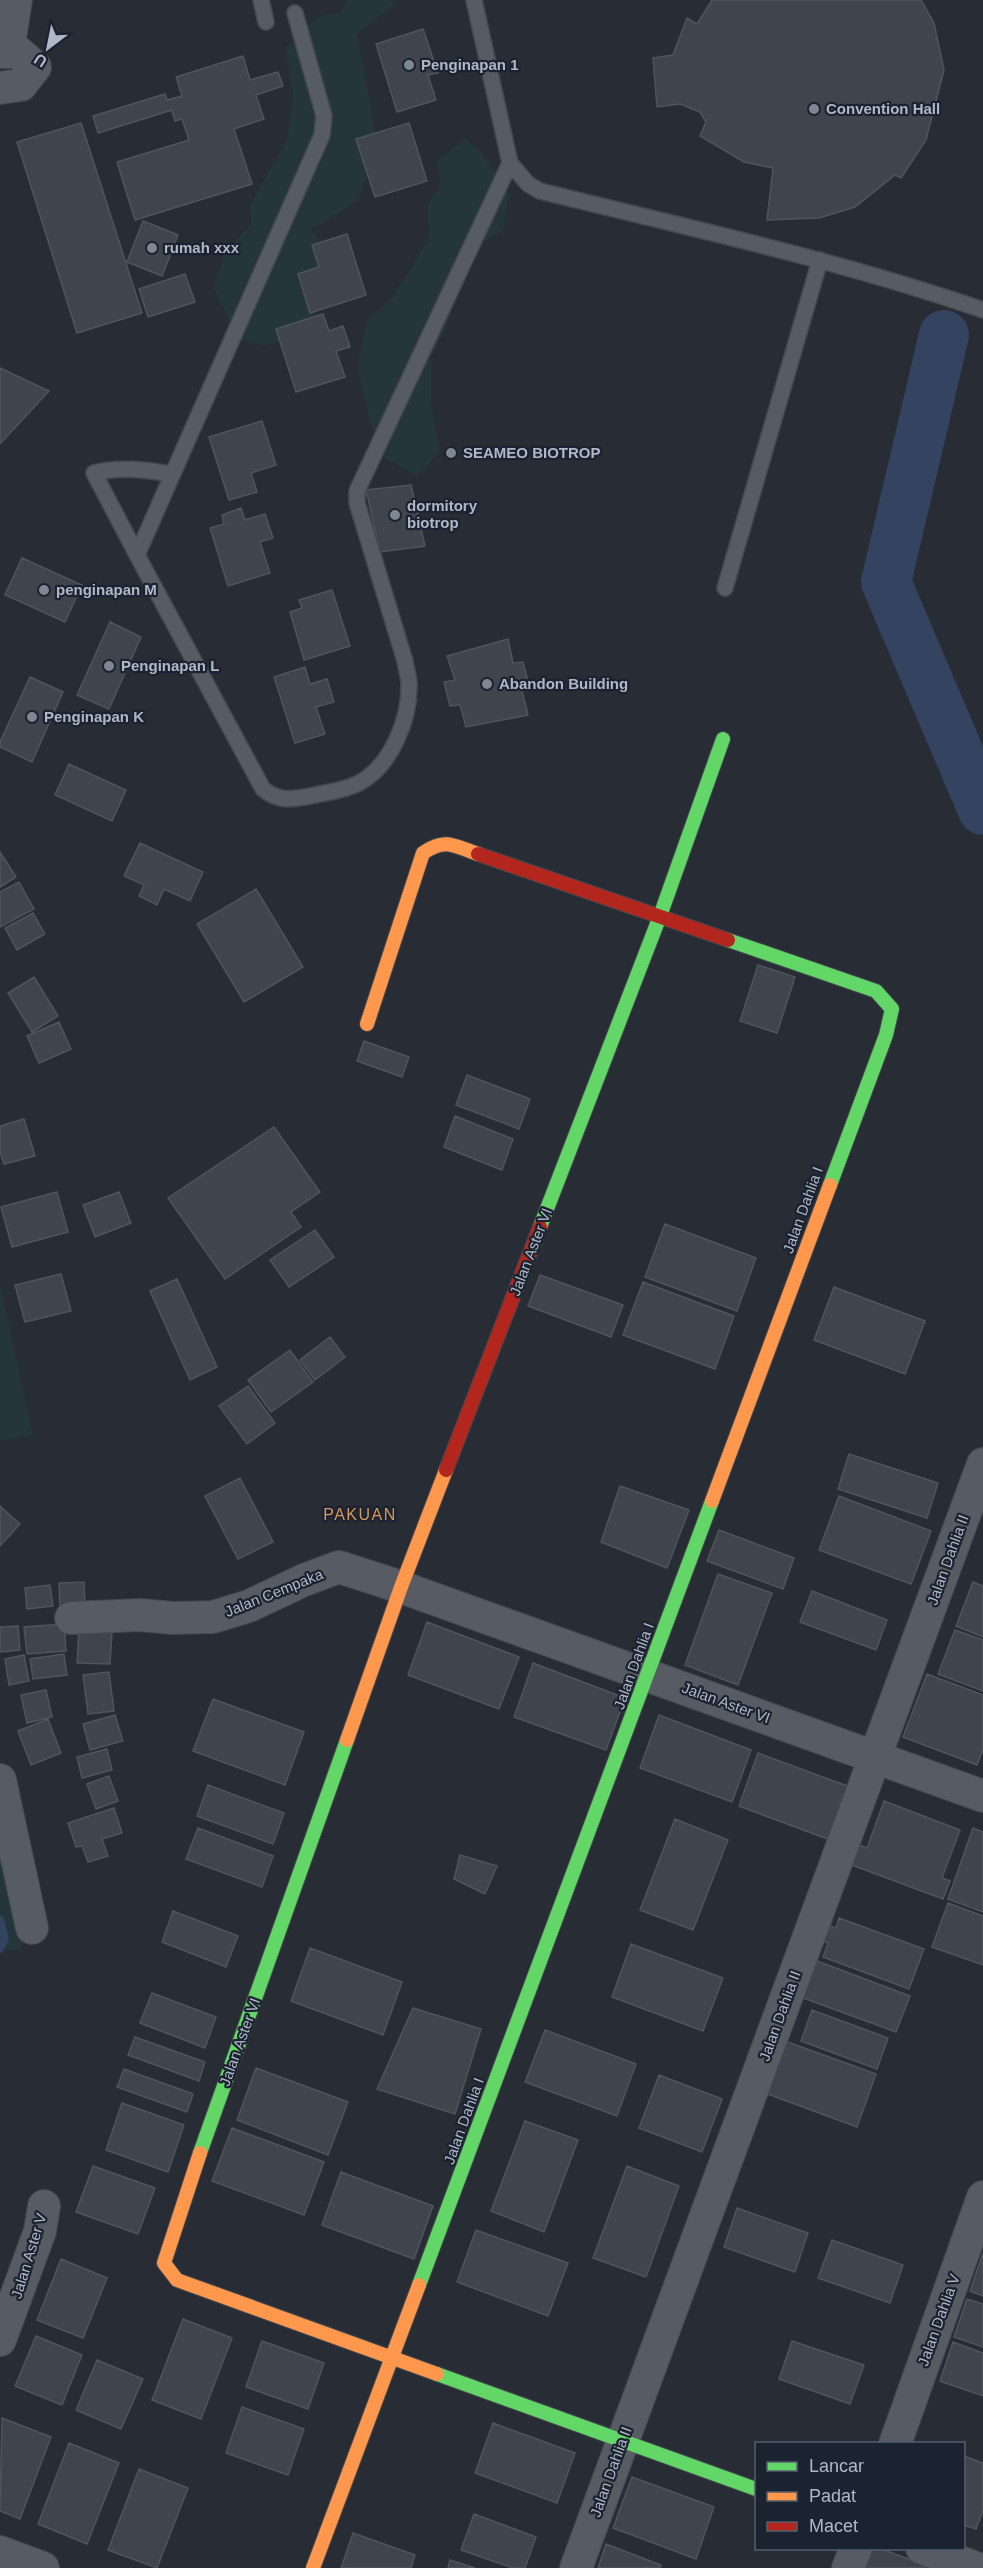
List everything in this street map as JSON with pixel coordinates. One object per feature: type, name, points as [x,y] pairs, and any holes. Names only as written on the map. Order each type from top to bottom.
[{"type":"street","points":[[0,88],[21,85],[35,67],[18,52],[4,51],[16,0]]},
{"type":"street","name":"Jalan Aster VI","points":[[392,2358],[193,2287],[177,2280],[164,2263],[180,2210],[401,1587],[660,916],[723,739]]},
{"type":"street","points":[[367,1024],[423,853],[436,844],[446,843],[660,916]]},
{"type":"street","name":"Jalan Dahlia I","points":[[313,2568],[886,1035],[891,1009],[876,991],[660,916]]},
{"type":"street","name":"Jalan Dahlia II","points":[[576,2568],[983,1464]]},
{"type":"street","name":"Jalan Cempaka","points":[[71,1618],[140,1615],[173,1618],[213,1617],[249,1606],[304,1580],[339,1567],[401,1587]]},
{"type":"street","name":"Jalan Aster VI","points":[[401,1587],[983,1796]]},
{"type":"street","points":[[0,1780],[32,1928]]},
{"type":"street","name":"Jalan Dahlia V","points":[[896,2442],[983,2197]]},
{"type":"street","name":"Jalan Aster V","points":[[0,2340],[40,2231],[44,2206]]},
{"type":"street","points":[[392,2358],[755,2489]]},
{"type":"street","points":[[848,2568],[855,2550]]},
{"type":"street","points":[[927,2550],[976,2568]]},
{"type":"street","points":[[0,2552],[43,2568]]},
{"type":"lane","points":[[261,0],[266,22]]},
{"type":"lane","points":[[474,0],[510,163],[528,184],[540,191],[820,260],[983,310]]},
{"type":"lane","points":[[137,555],[322,135],[324,116],[295,13]]},
{"type":"lane","points":[[172,474],[131,468],[113,468],[94,473],[263,789],[276,798],[291,800],[357,784],[378,769],[388,755],[404,720],[409,683],[405,661],[357,503],[357,491],[510,163]]},
{"type":"lane","points":[[725,588],[820,260]]},
{"type":"shaded area","points":[[348,0],[390,0],[395,5],[357,34],[378,145],[359,199],[311,230],[328,252],[324,297],[308,334],[263,346],[239,339],[213,287],[227,250],[251,224],[250,205],[287,140],[293,94],[285,48],[320,16],[340,12]]},
{"type":"shaded area","points":[[465,139],[480,150],[509,194],[503,231],[465,253],[448,324],[431,358],[431,405],[440,452],[417,477],[378,453],[357,367],[367,321],[392,298],[429,239],[427,206],[440,184],[437,161]]},
{"type":"shaded area","points":[[0,1284],[33,1435],[0,1440]]},
{"type":"shaded area","points":[[0,1775],[10,1782],[23,1802],[14,1854],[32,1899],[21,1949],[0,1951]]},
{"type":"building","name":"Convention Hall","points":[[712,0],[921,0],[934,23],[944,70],[926,140],[901,178],[895,175],[855,207],[819,218],[767,220],[773,168],[744,162],[700,136],[706,122],[700,112],[680,104],[657,107],[653,58],[673,55],[687,18],[697,24]]},
{"type":"building","points":[[423,29],[438,73],[428,75],[436,100],[397,112],[376,44]]},
{"type":"building","points":[[243,56],[250,80],[278,72],[283,86],[256,95],[264,119],[234,129],[252,184],[135,220],[117,162],[189,140],[182,119],[175,121],[172,110],[98,133],[93,116],[165,94],[167,100],[182,96],[176,77]]},
{"type":"building","points":[[81,123],[142,313],[77,333],[17,142]]},
{"type":"building","points":[[409,123],[427,181],[375,197],[356,139]]},
{"type":"building","name":"rumah xxx","points":[[143,221],[178,235],[162,276],[127,262]]},
{"type":"building","points":[[347,234],[366,295],[310,313],[298,274],[319,267],[312,245]]},
{"type":"building","points":[[185,274],[195,302],[148,317],[139,289]]},
{"type":"building","points":[[323,314],[329,331],[343,326],[350,347],[336,351],[345,377],[296,392],[276,329]]},
{"type":"building","points":[[0,368],[49,391],[0,444]]},
{"type":"building","points":[[262,421],[276,465],[251,473],[257,492],[229,500],[209,437]]},
{"type":"building","name":"dormitory biotrop","points":[[411,485],[425,546],[380,552],[366,490]]},
{"type":"building","points":[[241,508],[245,520],[265,514],[273,538],[260,542],[270,573],[228,586],[210,528],[224,524],[222,515]]},
{"type":"building","name":"penginapan M","points":[[22,558],[82,585],[65,622],[5,595]]},
{"type":"building","points":[[332,590],[350,646],[304,660],[290,612],[302,608],[299,600]]},
{"type":"building","name":"Penginapan L","points":[[110,622],[141,637],[109,709],[77,695]]},
{"type":"building","name":"Abandon Building","points":[[508,639],[513,663],[523,662],[529,685],[521,687],[528,715],[466,727],[460,705],[450,706],[444,682],[455,680],[447,656]]},
{"type":"building","points":[[305,667],[310,684],[327,679],[334,702],[316,707],[325,734],[295,743],[274,677]]},
{"type":"building","name":"Penginapan K","points":[[30,677],[63,692],[32,762],[0,747],[0,742]]},
{"type":"building","points":[[69,764],[126,790],[112,821],[55,795]]},
{"type":"building","points":[[140,843],[203,872],[190,901],[164,889],[157,905],[139,896],[144,885],[124,876]]},
{"type":"building","points":[[0,852],[16,877],[0,887]]},
{"type":"building","points":[[19,882],[34,909],[0,927],[0,892]]},
{"type":"building","points":[[256,889],[303,967],[244,1002],[197,924]]},
{"type":"building","points":[[33,913],[45,934],[17,950],[5,928]]},
{"type":"building","points":[[758,965],[795,977],[777,1033],[740,1021]]},
{"type":"building","points":[[34,977],[58,1016],[32,1032],[8,993]]},
{"type":"building","points":[[59,1022],[71,1049],[39,1063],[27,1036]]},
{"type":"building","points":[[364,1041],[409,1057],[402,1077],[357,1061]]},
{"type":"building","points":[[467,1075],[530,1099],[519,1129],[456,1105]]},
{"type":"building","points":[[455,1116],[513,1139],[502,1170],[444,1147]]},
{"type":"building","points":[[24,1119],[35,1156],[4,1164],[0,1152],[0,1126]]},
{"type":"building","points":[[274,1127],[320,1192],[291,1212],[301,1227],[225,1279],[168,1198]]},
{"type":"building","points":[[57,1192],[68,1232],[12,1247],[1,1207]]},
{"type":"building","points":[[119,1192],[131,1223],[95,1237],[83,1205]]},
{"type":"building","points":[[665,1224],[756,1258],[737,1311],[645,1277]]},
{"type":"building","points":[[315,1230],[334,1257],[289,1287],[270,1260]]},
{"type":"building","points":[[61,1274],[71,1311],[25,1322],[15,1285]]},
{"type":"building","points":[[540,1275],[623,1305],[611,1337],[528,1306]]},
{"type":"building","points":[[177,1279],[217,1367],[190,1380],[150,1291]]},
{"type":"building","points":[[643,1282],[734,1316],[715,1369],[623,1335]]},
{"type":"building","points":[[834,1287],[925,1321],[905,1374],[814,1340]]},
{"type":"building","points":[[330,1337],[345,1357],[315,1380],[300,1360]]},
{"type":"building","points":[[290,1350],[313,1382],[271,1412],[248,1380]]},
{"type":"building","points":[[248,1386],[275,1423],[247,1444],[219,1406]]},
{"type":"building","points":[[849,1454],[938,1483],[927,1518],[838,1489]]},
{"type":"building","points":[[240,1478],[273,1542],[238,1559],[205,1496]]},
{"type":"building","points":[[620,1486],[689,1510],[667,1568],[601,1542]]},
{"type":"building","points":[[839,1496],[931,1531],[911,1584],[819,1550]]},
{"type":"building","points":[[0,1506],[20,1524],[0,1546]]},
{"type":"building","points":[[719,1530],[794,1558],[783,1589],[707,1561]]},
{"type":"building","points":[[718,1574],[772,1593],[738,1685],[685,1665]]},
{"type":"building","points":[[84,1582],[85,1608],[60,1609],[59,1583]]},
{"type":"building","points":[[973,1582],[983,1586],[983,1637],[956,1626]]},
{"type":"building","points":[[50,1585],[53,1606],[27,1609],[25,1588]]},
{"type":"building","points":[[812,1591],[887,1620],[876,1650],[800,1622]]},
{"type":"building","points":[[427,1622],[519,1657],[499,1709],[408,1675]]},
{"type":"building","points":[[64,1624],[66,1651],[27,1654],[24,1627]]},
{"type":"building","points":[[18,1626],[20,1650],[0,1652],[0,1627]]},
{"type":"building","points":[[955,1630],[983,1640],[983,1691],[938,1674]]},
{"type":"building","points":[[79,1631],[112,1632],[110,1664],[77,1663]]},
{"type":"building","points":[[64,1654],[67,1675],[33,1679],[30,1659]]},
{"type":"building","points":[[24,1655],[29,1681],[9,1685],[5,1659]]},
{"type":"building","points":[[533,1663],[625,1698],[606,1750],[514,1717]]},
{"type":"building","points":[[109,1672],[114,1711],[88,1714],[83,1675]]},
{"type":"building","points":[[927,1674],[983,1695],[983,1749],[977,1765],[903,1737]]},
{"type":"building","points":[[46,1690],[52,1717],[27,1723],[21,1695]]},
{"type":"building","points":[[213,1699],[304,1732],[285,1785],[193,1751]]},
{"type":"building","points":[[115,1715],[123,1741],[90,1750],[83,1724]]},
{"type":"building","points":[[659,1715],[751,1750],[732,1802],[640,1768]]},
{"type":"building","points":[[48,1719],[61,1753],[31,1765],[18,1731]]},
{"type":"building","points":[[107,1749],[112,1770],[82,1778],[77,1757]]},
{"type":"building","points":[[758,1753],[850,1787],[830,1840],[739,1806]]},
{"type":"building","points":[[109,1776],[118,1801],[96,1809],[87,1784]]},
{"type":"building","points":[[208,1785],[284,1813],[273,1844],[197,1816]]},
{"type":"building","points":[[884,1801],[960,1830],[942,1878],[950,1881],[943,1899],[841,1861],[849,1841],[867,1848]]},
{"type":"building","points":[[114,1808],[122,1833],[102,1839],[108,1856],[88,1862],[82,1846],[76,1847],[68,1823]]},
{"type":"building","points":[[675,1819],[728,1840],[693,1930],[640,1910]]},
{"type":"building","points":[[198,1828],[273,1856],[262,1887],[186,1859]]},
{"type":"building","points":[[973,1828],[983,1832],[983,1912],[948,1899]]},
{"type":"building","points":[[460,1855],[497,1866],[485,1894],[454,1879]]},
{"type":"building","points":[[948,1903],[983,1916],[983,1965],[932,1947]]},
{"type":"building","points":[[173,1911],[238,1936],[226,1967],[162,1942]]},
{"type":"building","points":[[839,1918],[924,1949],[909,1989],[823,1957],[828,1943],[822,1941],[828,1925],[836,1928]]},
{"type":"building","points":[[631,1944],[723,1978],[703,2031],[612,1997]]},
{"type":"building","points":[[310,1948],[402,1982],[383,2035],[291,2001]]},
{"type":"building","points":[[809,1958],[910,1996],[896,2032],[795,1995]]},
{"type":"building","points":[[152,1993],[216,2017],[205,2048],[140,2023]]},
{"type":"building","points":[[413,2008],[481,2029],[455,2114],[377,2089]]},
{"type":"building","points":[[812,2010],[888,2038],[877,2069],[801,2041]]},
{"type":"building","points":[[545,2030],[636,2064],[617,2116],[525,2082]]},
{"type":"building","points":[[135,2037],[205,2062],[199,2081],[128,2055]]},
{"type":"building","points":[[785,2041],[876,2074],[857,2127],[765,2093]]},
{"type":"building","points":[[256,2068],[348,2102],[328,2155],[237,2120]]},
{"type":"building","points":[[124,2069],[193,2094],[187,2112],[117,2087]]},
{"type":"building","points":[[659,2075],[722,2099],[702,2152],[639,2128]]},
{"type":"building","points":[[122,2103],[184,2125],[168,2172],[106,2150]]},
{"type":"building","points":[[525,2121],[578,2140],[544,2232],[491,2211]]},
{"type":"building","points":[[232,2128],[324,2162],[304,2215],[212,2181]]},
{"type":"building","points":[[93,2166],[155,2188],[138,2234],[76,2212]]},
{"type":"building","points":[[627,2166],[679,2186],[646,2277],[593,2258]]},
{"type":"building","points":[[341,2172],[433,2206],[414,2259],[322,2225]]},
{"type":"building","points":[[737,2208],[808,2233],[795,2272],[724,2247]]},
{"type":"building","points":[[476,2230],[568,2263],[548,2316],[457,2282]]},
{"type":"building","points":[[832,2240],[903,2265],[890,2303],[818,2278]]},
{"type":"building","points":[[983,2253],[983,2296],[970,2291]]},
{"type":"building","points":[[61,2259],[107,2278],[83,2338],[37,2320]]},
{"type":"building","points":[[967,2299],[983,2304],[983,2347],[954,2337]]},
{"type":"building","points":[[183,2319],[232,2338],[201,2419],[152,2400]]},
{"type":"building","points":[[36,2336],[82,2355],[62,2405],[15,2386]]},
{"type":"building","points":[[262,2341],[324,2363],[308,2409],[246,2387]]},
{"type":"building","points":[[792,2341],[864,2365],[850,2404],[779,2379]]},
{"type":"building","points":[[953,2342],[983,2353],[983,2396],[940,2381]]},
{"type":"building","points":[[97,2360],[143,2379],[121,2429],[76,2410]]},
{"type":"building","points":[[242,2407],[304,2429],[288,2475],[226,2453]]},
{"type":"building","points":[[2,2418],[51,2437],[20,2519],[0,2511]]},
{"type":"building","points":[[493,2423],[575,2453],[557,2503],[475,2473]]},
{"type":"building","points":[[69,2443],[119,2463],[87,2544],[38,2524]]},
{"type":"building","points":[[965,2456],[983,2463],[983,2510],[976,2529],[965,2525]]},
{"type":"building","points":[[139,2469],[188,2488],[157,2568],[108,2550]]},
{"type":"building","points":[[632,2477],[714,2507],[696,2559],[613,2528]]},
{"type":"building","points":[[474,2514],[536,2537],[525,2568],[513,2568],[461,2550]]},
{"type":"building","points":[[353,2533],[415,2555],[411,2568],[341,2568]]},
{"type":"building","points":[[606,2544],[661,2565],[660,2568],[598,2568]]},
{"type":"building","points":[[865,2550],[884,2550],[933,2568],[859,2568]]},
{"type":"building","points":[[450,2560],[475,2568],[448,2568]]},
{"type":"waterway","points":[[944,335],[886,582],[983,810]]},
{"type":"waterway","points":[[0,1920],[5,1939],[0,1949]]},
{"type":"traffic: fast","points":[[540,1227],[660,916],[723,739]]},
{"type":"traffic: fast","points":[[728,940],[876,991],[892,1009],[886,1035],[830,1185]]},
{"type":"traffic: fast","points":[[419,2285],[712,1501]]},
{"type":"traffic: fast","points":[[200,2153],[347,1740]]},
{"type":"traffic: fast","points":[[437,2374],[755,2489]]},
{"type":"traffic: slow","points":[[367,1024],[423,853],[438,845],[450,844],[478,854]]},
{"type":"traffic: slow","points":[[712,1501],[830,1185]]},
{"type":"traffic: slow","points":[[347,1740],[401,1587],[446,1470]]},
{"type":"traffic: slow","points":[[200,2153],[164,2263],[177,2280],[437,2374]]},
{"type":"traffic: slow","points":[[313,2568],[419,2285]]},
{"type":"traffic: jam","points":[[478,854],[728,940]]},
{"type":"traffic: jam","points":[[446,1470],[540,1227]]},
{"type":"place","name":"Penginapan 1","points":[[409,65]]},
{"type":"place","name":"Convention Hall","points":[[814,109]]},
{"type":"place","name":"rumah xxx","points":[[152,248]]},
{"type":"place","name":"SEAMEO BIOTROP","points":[[451,453]]},
{"type":"place","name":"dormitory biotrop","points":[[395,515]]},
{"type":"place","name":"penginapan M","points":[[44,590]]},
{"type":"place","name":"Penginapan L","points":[[109,666]]},
{"type":"place","name":"Abandon Building","points":[[487,684]]},
{"type":"place","name":"Penginapan K","points":[[32,717]]},
{"type":"district","name":"PAKUAN","points":[[360,1514]]}]
